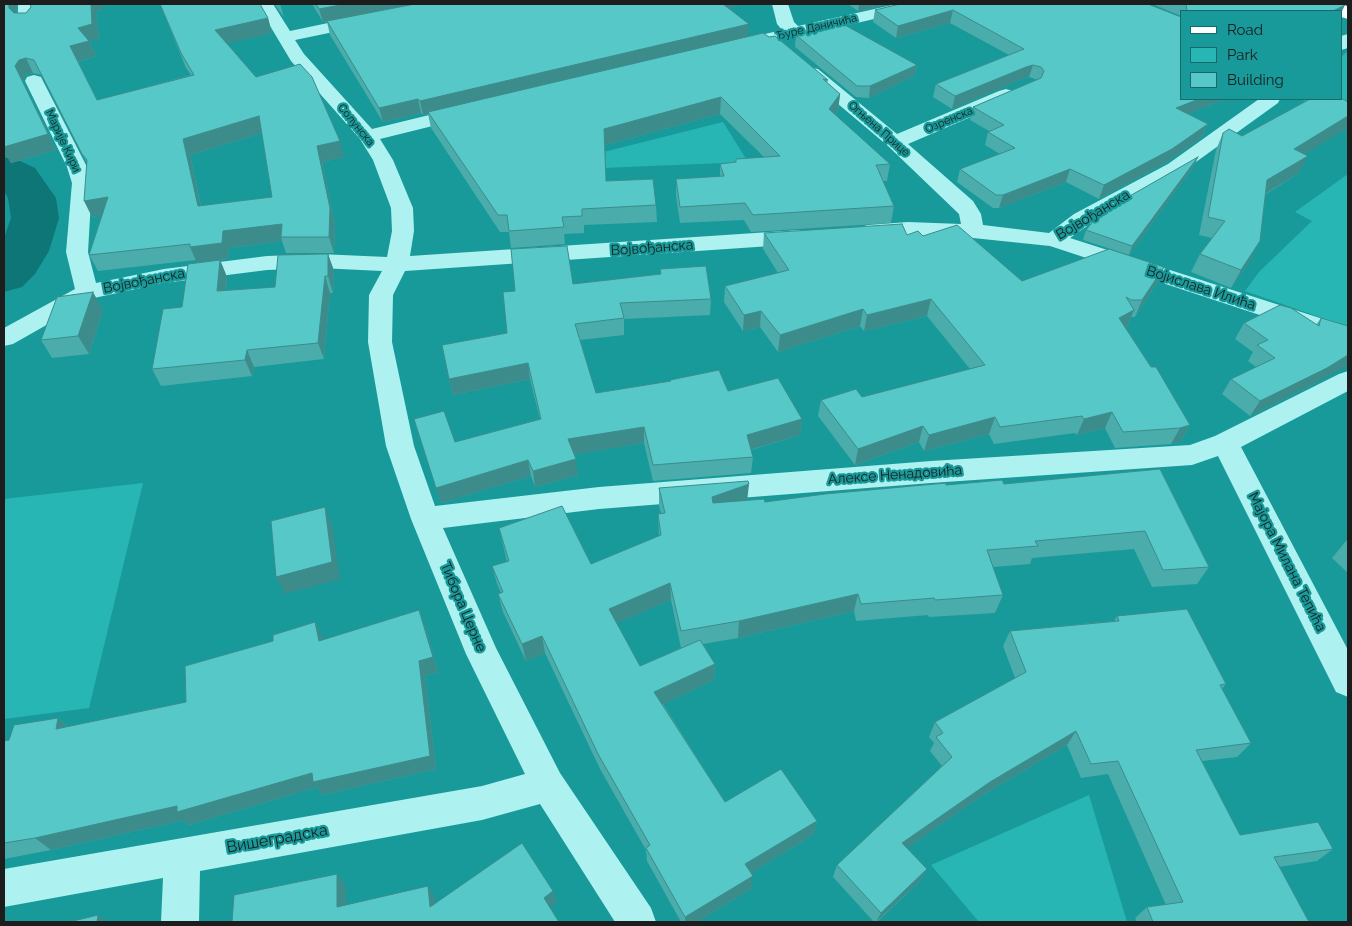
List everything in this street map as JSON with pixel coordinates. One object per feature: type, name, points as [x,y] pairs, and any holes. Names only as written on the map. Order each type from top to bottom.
[{"type":"street","points":[[26,4],[27,22]]},
{"type":"street","name":"Солунска","points":[[265,4],[297,57],[368,136],[383,160],[402,208],[403,231],[396,264]]},
{"type":"street","points":[[780,4],[782,17],[794,32]]},
{"type":"street","name":"Ђуре Даничића","points":[[723,50],[785,50],[794,32],[917,4]]},
{"type":"street","points":[[284,37],[380,18]]},
{"type":"street","name":"Огњена Прице","points":[[785,50],[895,142],[964,206],[970,214],[972,231]]},
{"type":"street","name":"Марије Кири","points":[[34,81],[78,167],[82,183],[77,252],[87,292]]},
{"type":"street","name":"Озренска","points":[[895,142],[1021,89]]},
{"type":"street","name":"Војвођанска","points":[[4,338],[87,292],[164,276],[267,263],[319,261],[396,264],[908,229],[972,231],[1053,240],[1082,219],[1174,168],[1270,100]]},
{"type":"street","points":[[368,136],[483,108]]},
{"type":"street","name":"Војислава Илића","points":[[1053,240],[1348,336]]},
{"type":"street","name":"Тибора Церне","points":[[396,264],[381,295],[380,342],[400,446],[425,518],[482,654],[548,785],[637,922]]},
{"type":"street","name":"Алексе Ненадовића","points":[[425,518],[609,497],[931,472],[1192,455],[1225,443],[1348,380]]},
{"type":"street","name":"Мајора Милана Тепића","points":[[1225,443],[1348,682]]},
{"type":"street","name":"Вишеградска","points":[[4,888],[482,803],[548,785]]},
{"type":"street","points":[[180,922],[182,856]]},
{"type":"green space","points":[[1348,51],[1348,119],[1302,100],[1342,100],[1342,56]]},
{"type":"green space","points":[[723,122],[748,162],[528,171]]},
{"type":"green space","points":[[1348,174],[1348,327],[1245,291],[1259,272],[1312,221],[1295,212]]},
{"type":"green space","points":[[143,483],[89,708],[4,719],[4,499]]},
{"type":"green space","points":[[1089,795],[1127,922],[979,922],[931,865]]},
{"type":"building","points":[[4,4],[9,4],[9,8],[14,13],[26,13],[31,7],[30,4],[91,4],[92,24],[78,28],[89,41],[70,46],[97,100],[194,75],[181,53],[160,4],[260,4],[268,18],[215,30],[256,77],[300,64],[312,77],[340,141],[317,146],[330,208],[329,237],[281,237],[282,224],[223,231],[222,243],[190,247],[190,244],[89,255],[108,197],[84,201],[87,160],[82,154],[34,60],[26,58],[19,60],[15,66],[48,134],[4,147]],"holes":[[[259,116],[272,197],[198,206],[183,139]]]},
{"type":"building","points":[[316,4],[346,4],[319,9]]},
{"type":"building","points":[[415,4],[723,4],[749,24],[420,101],[418,99],[379,108],[327,21]]},
{"type":"building","points":[[900,4],[1148,4],[1180,17],[1180,100],[1196,100],[1176,108],[1208,124],[1172,149],[1104,185],[1070,169],[1003,195],[996,195],[960,169],[1015,148],[988,132],[1004,125],[973,107],[1041,78],[1044,71],[1041,67],[1033,65],[955,96],[936,84],[1024,49],[953,10],[898,26],[875,10]]},
{"type":"building","points":[[1186,4],[1345,4],[1335,10],[1187,10]]},
{"type":"building","points":[[843,24],[917,65],[870,86],[857,86],[796,35]]},
{"type":"building","points":[[763,33],[769,37],[775,36],[828,80],[823,79],[840,94],[829,109],[890,164],[876,165],[894,206],[753,215],[745,203],[680,207],[676,179],[724,176],[720,164],[736,162],[736,159],[780,156],[721,97],[604,129],[606,181],[653,179],[656,205],[582,209],[582,216],[562,217],[564,227],[509,231],[507,215],[498,215],[428,112]]},
{"type":"building","points":[[1342,99],[1348,102],[1348,116],[1294,149],[1308,156],[1267,180],[1260,241],[1241,270],[1200,254],[1225,221],[1208,217],[1223,133],[1229,129],[1242,136],[1308,100]]},
{"type":"building","points":[[1198,157],[1132,246],[1086,230],[1100,213]]},
{"type":"building","points":[[902,224],[907,235],[918,231],[923,236],[957,225],[1022,281],[1109,249],[1164,267],[1142,300],[1131,300],[1126,297],[1134,310],[1119,318],[1151,367],[1156,367],[1190,425],[1180,428],[1123,432],[1112,412],[1084,419],[1082,416],[1000,427],[995,417],[929,435],[923,426],[858,449],[821,400],[856,389],[862,397],[985,365],[931,299],[867,315],[863,309],[780,335],[761,311],[744,315],[725,286],[789,270],[764,233]]},
{"type":"building","points":[[567,246],[573,284],[661,274],[660,269],[706,266],[711,299],[620,303],[624,318],[575,324],[596,393],[671,381],[719,370],[728,391],[778,378],[802,419],[747,435],[753,457],[653,465],[644,427],[568,439],[576,459],[533,471],[528,460],[436,488],[414,419],[444,411],[455,442],[541,419],[528,363],[449,379],[442,345],[507,333],[503,292],[515,291],[511,249]]},
{"type":"building","points":[[328,254],[328,276],[325,276],[318,343],[247,350],[245,360],[152,369],[163,309],[182,307],[188,264],[220,260],[217,291],[275,287],[278,255]]},
{"type":"building","points":[[93,292],[78,336],[41,340],[57,297]]},
{"type":"building","points":[[1280,305],[1291,308],[1319,326],[1321,318],[1348,326],[1348,355],[1327,368],[1260,401],[1231,379],[1275,358],[1257,345],[1268,340],[1244,323]]},
{"type":"building","points":[[1160,469],[1209,567],[1163,570],[1145,531],[1035,541],[1038,546],[987,550],[1003,595],[861,604],[858,594],[739,621],[681,631],[670,583],[609,609],[640,666],[700,640],[715,664],[654,692],[725,802],[781,769],[817,821],[745,864],[753,876],[685,917],[646,848],[650,845],[598,754],[542,636],[522,644],[498,594],[503,592],[492,566],[509,561],[499,528],[562,506],[591,564],[661,535],[658,514],[665,513],[659,488],[748,481],[749,484],[712,497],[713,503],[764,499],[765,502],[825,494],[946,483],[946,485],[1002,480],[1004,484]]},
{"type":"building","points":[[325,507],[332,562],[276,577],[271,521]]},
{"type":"building","points":[[1187,609],[1226,684],[1220,685],[1251,743],[1196,750],[1240,835],[1318,822],[1333,849],[1274,857],[1309,922],[1153,922],[1147,907],[1183,902],[1118,761],[1091,764],[1076,731],[990,782],[902,843],[927,869],[881,913],[837,865],[952,757],[936,737],[943,733],[935,722],[1026,672],[1010,631],[1119,621],[1117,616]]},
{"type":"building","points":[[419,610],[433,657],[419,661],[430,756],[313,782],[312,773],[177,812],[177,806],[35,838],[4,843],[4,741],[9,740],[14,725],[58,718],[56,729],[186,702],[185,666],[273,641],[273,635],[315,622],[319,641]]},
{"type":"building","points":[[522,843],[553,891],[544,898],[559,922],[232,922],[234,895],[337,874],[337,907],[428,886],[430,907]]},
{"type":"building","points":[[98,915],[97,922],[69,922]]},
{"type":"waterway","points":[[4,171],[19,178],[32,198],[35,218],[24,251],[17,263],[4,276]]}]
